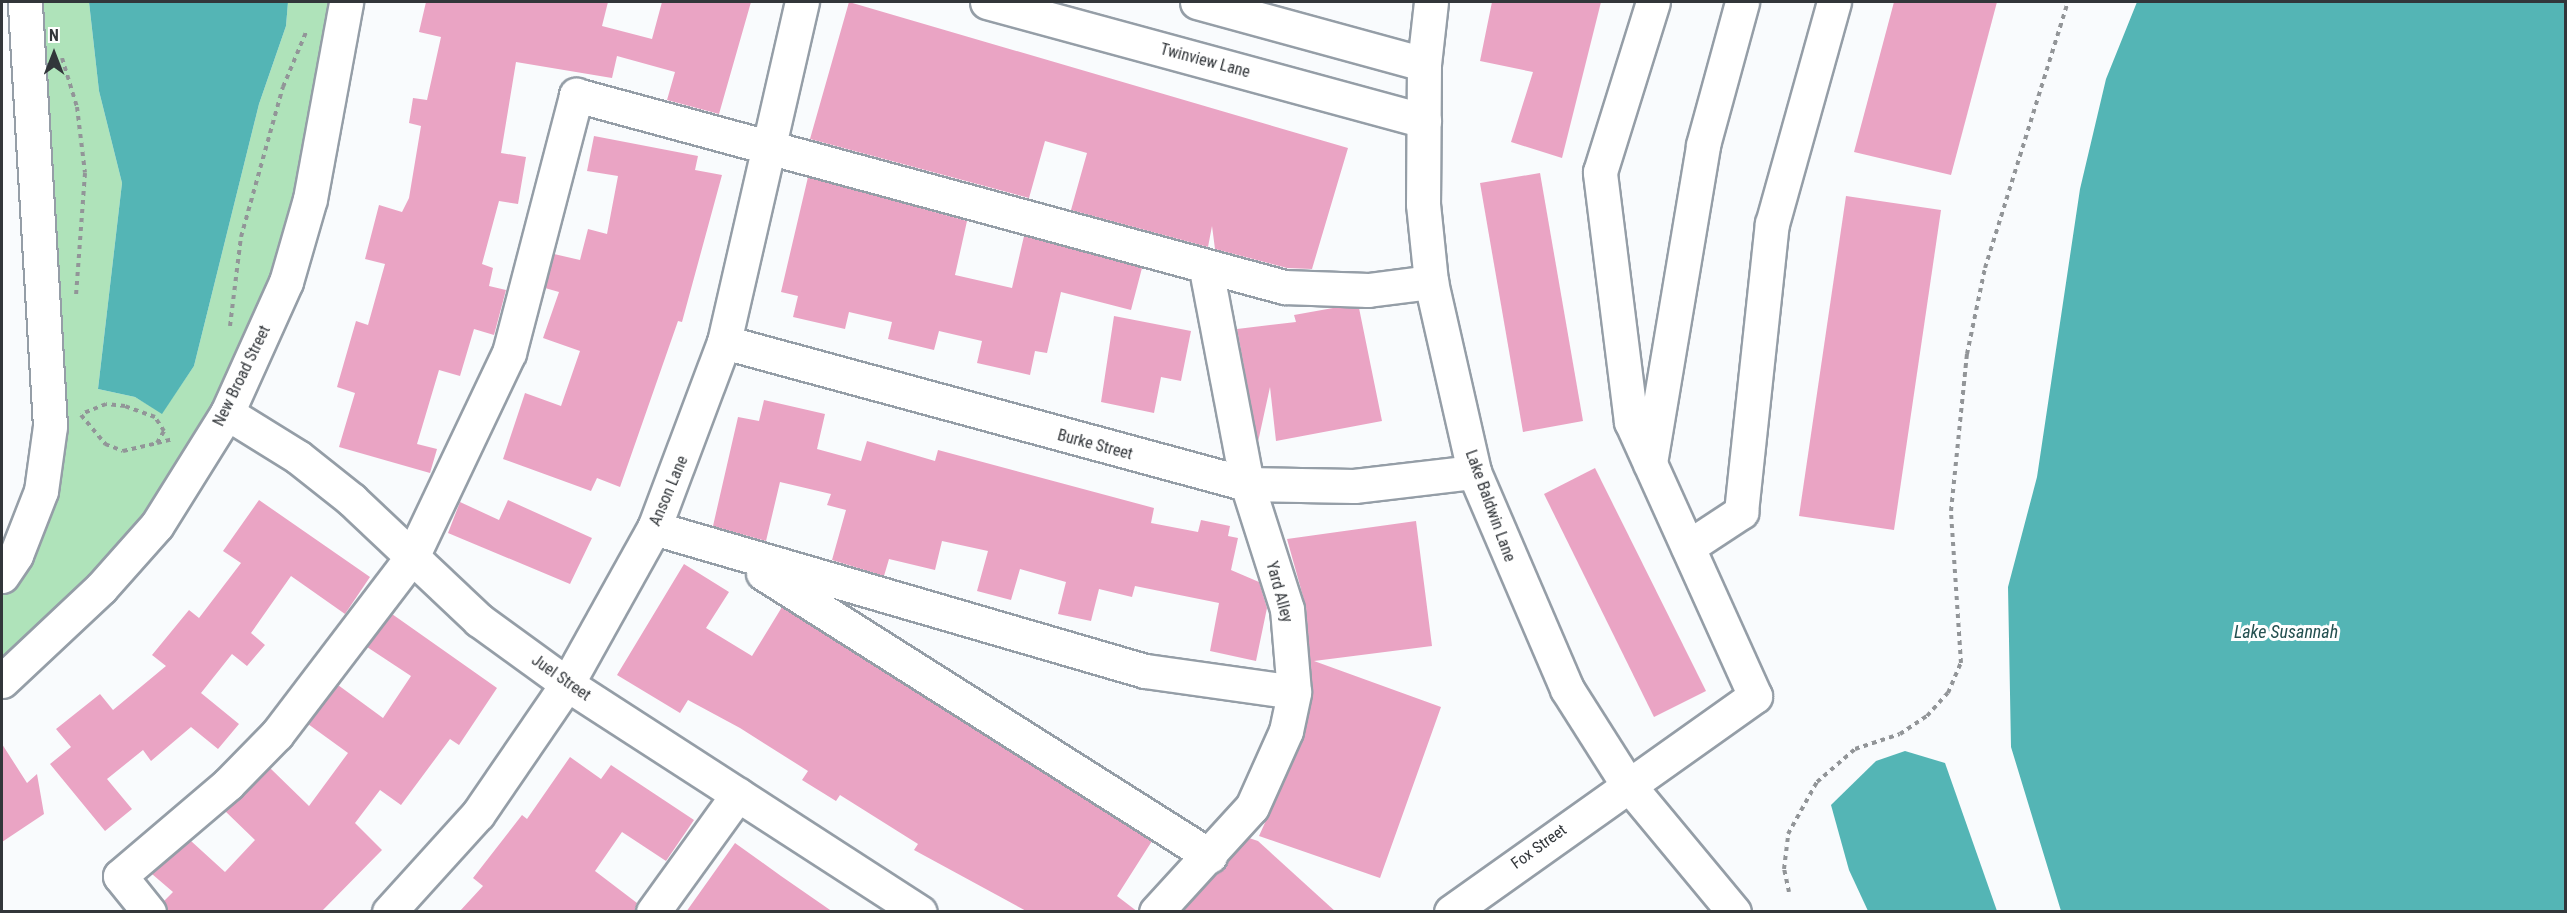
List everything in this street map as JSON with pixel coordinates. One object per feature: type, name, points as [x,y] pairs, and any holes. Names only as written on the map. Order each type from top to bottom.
[{"type":"street","points":[[2,576],[16,555],[41,491],[50,426],[25,2]]},
{"type":"street","name":"New Broad Street","points":[[2,681],[100,588],[157,525],[227,413],[286,282],[310,199],[346,2]]},
{"type":"street","name":"Anson Lane","points":[[389,912],[478,814],[567,684],[654,528],[724,342],[772,149],[802,2]]},
{"type":"street","name":"Twinview Lane","points":[[987,2],[1424,121]]},
{"type":"street","points":[[1197,2],[1424,64]]},
{"type":"street","name":"Lake Baldwin Lane","points":[[1431,2],[1424,64],[1424,121],[1431,282],[1474,472],[1567,689],[1626,782],[1734,912]]},
{"type":"street","points":[[1653,2],[1600,172],[1631,422],[1688,547],[1741,512],[1772,224],[1834,2]]},
{"type":"street","points":[[1650,463],[1702,145],[1742,2]]},
{"type":"street","points":[[149,912],[120,876],[228,784],[277,734],[412,557],[509,353],[576,95],[1206,269],[1284,287],[1326,290],[1431,282]]},
{"type":"street","name":"Yard Alley","points":[[1156,912],[1210,856],[1252,807],[1286,731],[1294,692],[1287,609],[1247,484],[1206,269]]},
{"type":"street","name":"Burke Street","points":[[724,342],[1247,484],[1354,486],[1474,472]]},
{"type":"street","name":"Juel Street","points":[[227,413],[298,457],[412,557],[479,620],[567,684],[912,909]]},
{"type":"street","points":[[654,528],[1145,671],[1294,692]]},
{"type":"street","name":"Fox Street","points":[[1451,912],[1626,782],[1755,696],[1688,547]]},
{"type":"street","points":[[726,550],[1210,856]]},
{"type":"street","points":[[653,912],[738,794]]},
{"type":"path","points":[[1789,892],[1784,869],[1788,834],[1817,782],[1855,749],[1900,734],[1928,716],[1948,693],[1961,663],[1952,511],[1967,354],[1985,268],[2068,2]]},
{"type":"path","points":[[229,332],[242,237],[284,87],[311,23],[311,42]]},
{"type":"path","points":[[58,47],[76,107],[85,173],[75,303]]},
{"type":"path","points":[[81,415],[106,404],[141,410],[164,431],[157,443]]},
{"type":"path","points":[[78,409],[105,444],[123,452],[157,443],[183,431]]},
{"type":"green space","points":[[36,2],[89,2],[99,91],[122,183],[98,389],[135,397],[162,413],[194,366],[259,104],[286,26],[288,2],[335,2],[281,254],[228,386],[131,537],[2,663],[2,595],[47,497]]},
{"type":"water","points":[[89,2],[288,2],[286,26],[259,104],[194,366],[162,414],[135,397],[98,389],[122,183],[99,91]]},
{"type":"water","name":"Lake Susannah","points":[[2137,2],[2565,2],[2565,911],[2061,911],[2011,747],[2008,587],[2037,477],[2080,189],[2106,79]]},
{"type":"water","points":[[1905,751],[1945,763],[1997,911],[1868,911],[1849,870],[1831,805],[1876,761]]},
{"type":"building","points":[[426,2],[608,2],[602,26],[652,39],[662,2],[751,2],[719,114],[667,100],[675,72],[617,56],[612,78],[516,62],[501,153],[526,157],[518,204],[499,201],[482,264],[493,268],[489,286],[506,290],[494,335],[474,329],[460,376],[439,370],[417,444],[437,449],[430,473],[339,447],[355,393],[337,387],[356,321],[368,325],[385,264],[365,259],[379,205],[402,212],[409,198],[421,126],[409,123],[413,98],[427,100],[441,37],[419,32]]},
{"type":"building","points":[[849,2],[1348,148],[1312,269],[1287,268],[1215,249],[1212,226],[1208,247],[1071,210],[1087,153],[1045,141],[1029,198],[810,139]]},
{"type":"building","points":[[1492,2],[1601,2],[1562,158],[1511,142],[1533,72],[1480,61]]},
{"type":"building","points":[[1894,2],[1997,2],[1951,175],[1854,152]]},
{"type":"building","points":[[594,136],[698,156],[695,170],[722,175],[682,322],[678,321],[620,487],[597,478],[591,491],[503,459],[525,393],[561,406],[580,351],[543,338],[559,292],[545,288],[554,254],[580,260],[588,229],[607,234],[618,176],[587,171]]},
{"type":"building","points":[[1540,173],[1583,421],[1523,432],[1480,183]]},
{"type":"building","points":[[808,177],[967,221],[955,275],[1012,288],[1024,236],[1142,268],[1131,310],[1061,292],[1047,353],[1035,351],[1030,375],[977,363],[982,341],[939,331],[934,350],[888,339],[892,322],[849,312],[845,329],[793,317],[798,296],[781,292]]},
{"type":"building","points":[[1846,196],[1941,210],[1894,530],[1799,516]]},
{"type":"building","points":[[1333,308],[1359,308],[1382,421],[1276,441],[1270,387],[1258,442],[1237,329],[1296,322],[1294,315]]},
{"type":"building","points":[[1114,316],[1191,331],[1181,381],[1161,377],[1154,413],[1101,402]]},
{"type":"building","points":[[764,400],[825,414],[817,449],[861,461],[867,441],[935,461],[938,450],[1154,508],[1151,523],[1198,532],[1201,520],[1230,526],[1228,536],[1238,538],[1231,570],[1259,582],[1267,608],[1256,661],[1210,651],[1219,603],[1135,586],[1132,597],[1099,589],[1091,621],[1058,614],[1066,582],[1020,569],[1011,600],[977,591],[988,551],[942,541],[935,570],[889,559],[884,576],[832,560],[846,510],[827,505],[831,494],[780,482],[766,541],[713,526],[738,417],[759,421]]},
{"type":"building","points":[[1595,468],[1706,691],[1654,717],[1544,494]]},
{"type":"building","points":[[259,500],[370,577],[345,614],[291,576],[251,633],[265,645],[247,666],[232,654],[201,693],[239,724],[218,749],[191,727],[151,761],[143,750],[107,779],[132,809],[105,831],[50,764],[71,747],[56,729],[100,694],[113,710],[166,666],[152,655],[189,610],[199,618],[241,563],[223,551]]},
{"type":"building","points":[[508,500],[592,538],[570,584],[448,533],[460,502],[499,520]]},
{"type":"building","points":[[1416,521],[1432,646],[1314,661],[1441,707],[1380,878],[1259,836],[1303,738],[1313,694],[1306,607],[1287,539]]},
{"type":"building","points":[[684,564],[729,592],[706,628],[752,656],[782,607],[1152,841],[1117,896],[1138,912],[1028,912],[914,850],[918,844],[840,795],[836,801],[802,780],[808,771],[740,728],[688,700],[680,713],[617,675]]},
{"type":"building","points":[[392,614],[497,688],[459,745],[450,739],[401,805],[380,790],[355,823],[382,850],[321,912],[167,912],[164,901],[173,892],[152,874],[191,841],[225,872],[255,840],[225,811],[270,768],[309,806],[348,753],[308,724],[338,685],[383,718],[411,676],[367,647]]},
{"type":"building","points":[[2,744],[27,783],[37,774],[44,814],[2,842]]},
{"type":"building","points":[[570,757],[601,779],[611,765],[694,820],[666,861],[622,832],[595,871],[637,903],[634,912],[459,912],[483,886],[473,878],[522,815],[527,819]]},
{"type":"building","points":[[1249,838],[1258,841],[1336,912],[1182,912]]},
{"type":"building","points":[[735,843],[781,876],[833,912],[686,912]]}]
